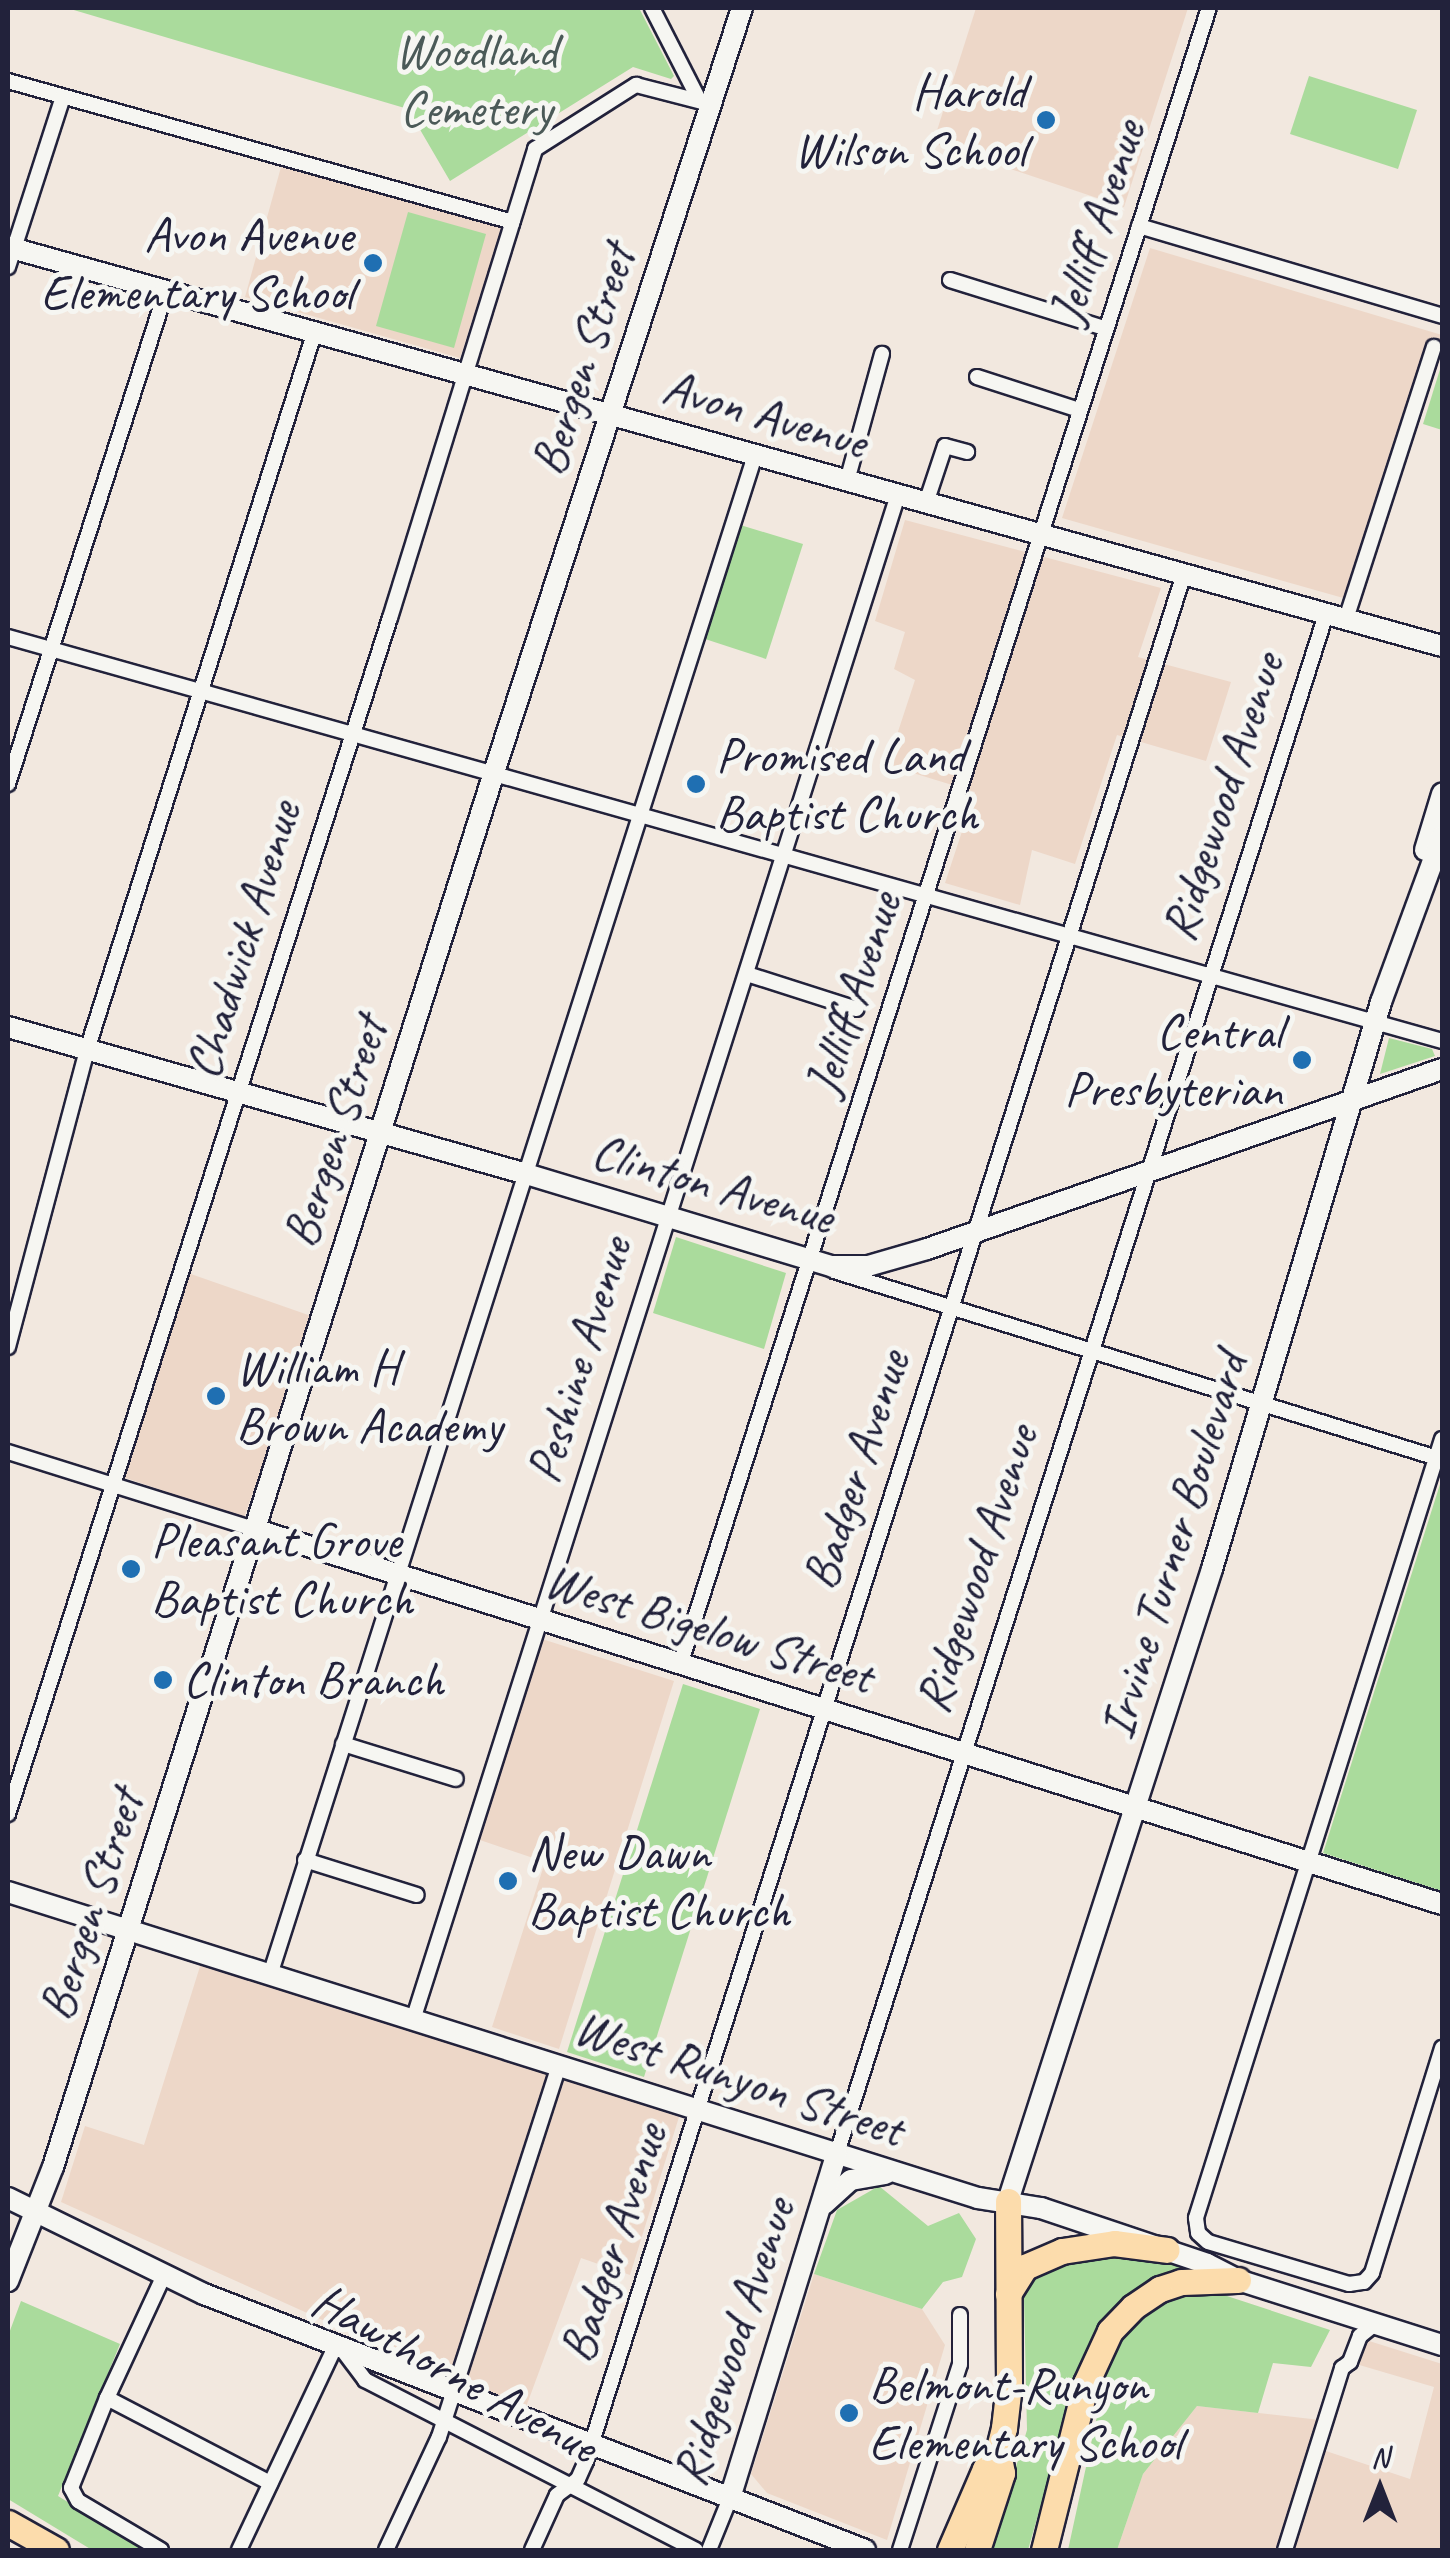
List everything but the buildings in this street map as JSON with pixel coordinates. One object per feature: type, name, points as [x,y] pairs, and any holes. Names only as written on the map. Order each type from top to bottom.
[{"type":"highway","points":[[967,2541],[985,2469],[998,2452],[1009,2385],[1008,2201]]},
{"type":"highway","points":[[1007,2297],[1025,2267],[1062,2250],[1114,2243],[1167,2250]]},
{"type":"highway","points":[[1044,2550],[1093,2371],[1110,2331],[1140,2300],[1180,2282],[1238,2280]]},
{"type":"highway","points":[[1060,2550],[1093,2371]]},
{"type":"highway","points":[[8,2523],[56,2550]]},
{"type":"highway","points":[[8,2534],[35,2550]]},
{"type":"main road","name":"Bergen Street","points":[[8,2282],[37,2210],[127,1930],[610,414],[705,102],[742,8]]},
{"type":"main road","name":"Avon Avenue","points":[[9,254],[315,331],[1442,646]]},
{"type":"main road","name":"Irvine Turner Boulevard","points":[[1411,915],[1408,904],[1442,794]]},
{"type":"main road","name":"Irvine Turner Boulevard","points":[[1008,2201],[1262,1406],[1376,1021],[1442,836]]},
{"type":"main road","name":"Clinton Avenue","points":[[8,1027],[666,1214],[809,1263],[868,1266],[972,1234],[1442,1070]]},
{"type":"main road","name":"West Bigelow Street","points":[[254,1529],[1442,1904]]},
{"type":"main road","name":"West Runyon Street","points":[[8,1892],[978,2198],[1041,2208],[1216,2267],[1238,2280],[1442,2345]]},
{"type":"main road","name":"Ridgewood Avenue","points":[[730,2498],[838,2154]]},
{"type":"main road","points":[[819,2209],[851,2180],[897,2173]]},
{"type":"main road","name":"Hawthorne Avenue","points":[[8,2198],[164,2275],[338,2346]]},
{"type":"main road","points":[[338,2346],[865,2550]]},
{"type":"street","points":[[652,8],[705,102]]},
{"type":"street","name":"Jelliff Avenue","points":[[682,1662],[1209,8]]},
{"type":"street","points":[[8,80],[513,222]]},
{"type":"street","name":"Chadwick Avenue","points":[[8,1814],[535,149],[636,84],[705,102]]},
{"type":"street","points":[[9,254],[63,97]]},
{"type":"street","points":[[1139,226],[1442,316]]},
{"type":"street","points":[[950,280],[1104,328]]},
{"type":"street","points":[[8,784],[166,291]]},
{"type":"street","points":[[8,1347],[86,1050],[315,331]]},
{"type":"street","name":"Ridgewood Avenue","points":[[838,2154],[1210,974],[1434,347]]},
{"type":"street","points":[[847,481],[882,354]]},
{"type":"street","points":[[977,377],[1080,410]]},
{"type":"street","points":[[926,502],[946,446],[967,452]]},
{"type":"street","points":[[270,1975],[523,1172],[755,456]]},
{"type":"street","name":"Peshine Avenue","points":[[413,2020],[538,1619],[604,1425],[666,1214],[898,495]]},
{"type":"street","name":"Badger Avenue","points":[[532,2550],[558,2494],[581,2473],[591,2444],[1184,574]]},
{"type":"street","points":[[8,637],[1442,1041]]},
{"type":"street","points":[[746,974],[857,1009]]},
{"type":"street","points":[[809,1263],[1436,1458]]},
{"type":"street","points":[[1442,1439],[1196,2228],[1208,2242],[1349,2284],[1364,2282],[1372,2273],[1442,2048]]},
{"type":"street","name":"West Bigelow Street","points":[[8,1452],[254,1529]]},
{"type":"street","points":[[342,1744],[456,1779]]},
{"type":"street","points":[[306,1860],[416,1895]]},
{"type":"street","points":[[386,2550],[444,2421],[559,2066]]},
{"type":"street","points":[[161,2550],[78,2500],[72,2492],[107,2398],[164,2275]]},
{"type":"street","points":[[900,2550],[960,2364],[960,2315]]},
{"type":"street","points":[[1285,2550],[1342,2368],[1350,2362],[1360,2336],[1376,2322]]},
{"type":"street","points":[[239,2550],[338,2346]]},
{"type":"street","name":"Hawthorne Avenue","points":[[338,2346],[365,2380],[696,2550]]},
{"type":"street","points":[[107,2398],[270,2483]]},
{"type":"street","name":"Ridgewood Avenue","points":[[709,2550],[730,2498]]},
{"type":"shaded area","name":"Harold Wilson School","points":[[976,8],[1188,8],[1124,207],[933,143]]},
{"type":"shaded area","name":"Avon Avenue Elementary School","points":[[281,167],[502,228],[460,358],[245,297]]},
{"type":"shaded area","points":[[1150,248],[1442,335],[1361,603],[1062,518]]},
{"type":"shaded area","points":[[905,520],[1161,588],[1138,657],[1231,682],[1206,761],[1117,735],[1075,864],[1032,850],[1020,905],[945,883],[975,792],[887,765],[915,680],[894,669],[905,632],[875,621]]},
{"type":"shaded area","name":"William H Brown Academy","points":[[188,1273],[314,1317],[244,1518],[120,1476]]},
{"type":"shaded area","points":[[542,1639],[674,1681],[559,2049],[492,2027],[545,1862],[480,1840]]},
{"type":"shaded area","points":[[202,1960],[679,2117],[630,2275],[581,2258],[526,2407],[451,2378],[61,2202],[85,2126],[144,2145]]},
{"type":"shaded area","name":"Belmont-Runyon Elementary School","points":[[814,2274],[922,2309],[945,2345],[887,2540],[767,2493],[751,2474]]},
{"type":"shaded area","points":[[1366,2340],[1442,2364],[1442,2550],[1117,2550],[1143,2474],[1197,2406],[1329,2421],[1320,2449],[1410,2479],[1434,2387],[1356,2364]]},
{"type":"green space","name":"Woodland Cemetery","points":[[67,8],[639,8],[674,76],[671,79],[633,67],[450,181],[408,109]]},
{"type":"green space","points":[[1309,76],[1417,110],[1398,169],[1290,134]]},
{"type":"green space","points":[[408,212],[486,234],[454,348],[376,326]]},
{"type":"green space","points":[[1442,363],[1442,430],[1423,424]]},
{"type":"green space","points":[[737,524],[803,544],[766,659],[702,638]]},
{"type":"green space","points":[[1389,1038],[1432,1049],[1435,1056],[1380,1074]]},
{"type":"green space","points":[[676,1237],[786,1273],[764,1349],[653,1313]]},
{"type":"green space","points":[[1442,1478],[1442,1891],[1323,1853]]},
{"type":"green space","points":[[683,1684],[760,1709],[644,2077],[567,2052]]},
{"type":"green space","points":[[879,2186],[928,2226],[959,2213],[976,2239],[962,2277],[943,2282],[922,2309],[814,2274],[837,2210]]},
{"type":"green space","points":[[1141,2253],[1201,2269],[1184,2274],[1079,2372],[1028,2550],[991,2550],[1027,2430],[1024,2297],[1039,2273],[1075,2257]]},
{"type":"green space","points":[[1178,2292],[1227,2296],[1330,2330],[1311,2367],[1273,2363],[1258,2413],[1197,2406],[1143,2474],[1117,2550],[1068,2550],[1112,2347],[1128,2323]]},
{"type":"green space","points":[[21,2301],[120,2344],[58,2496],[146,2550],[92,2550],[8,2499],[8,2336]]},
{"type":"place","name":"Harold Wilson School","points":[[1046,120]]},
{"type":"place","name":"Avon Avenue Elementary School","points":[[373,263]]},
{"type":"place","name":"Promised Land Baptist Church","points":[[696,784]]},
{"type":"place","name":"Central Presbyterian","points":[[1302,1060]]},
{"type":"place","name":"William H Brown Academy","points":[[216,1396]]},
{"type":"place","name":"Pleasant Grove Baptist Church","points":[[131,1569]]},
{"type":"place","name":"Clinton Branch","points":[[163,1680]]},
{"type":"place","name":"New Dawn Baptist Church","points":[[508,1881]]},
{"type":"place","name":"Belmont-Runyon Elementary School","points":[[849,2413]]}]
